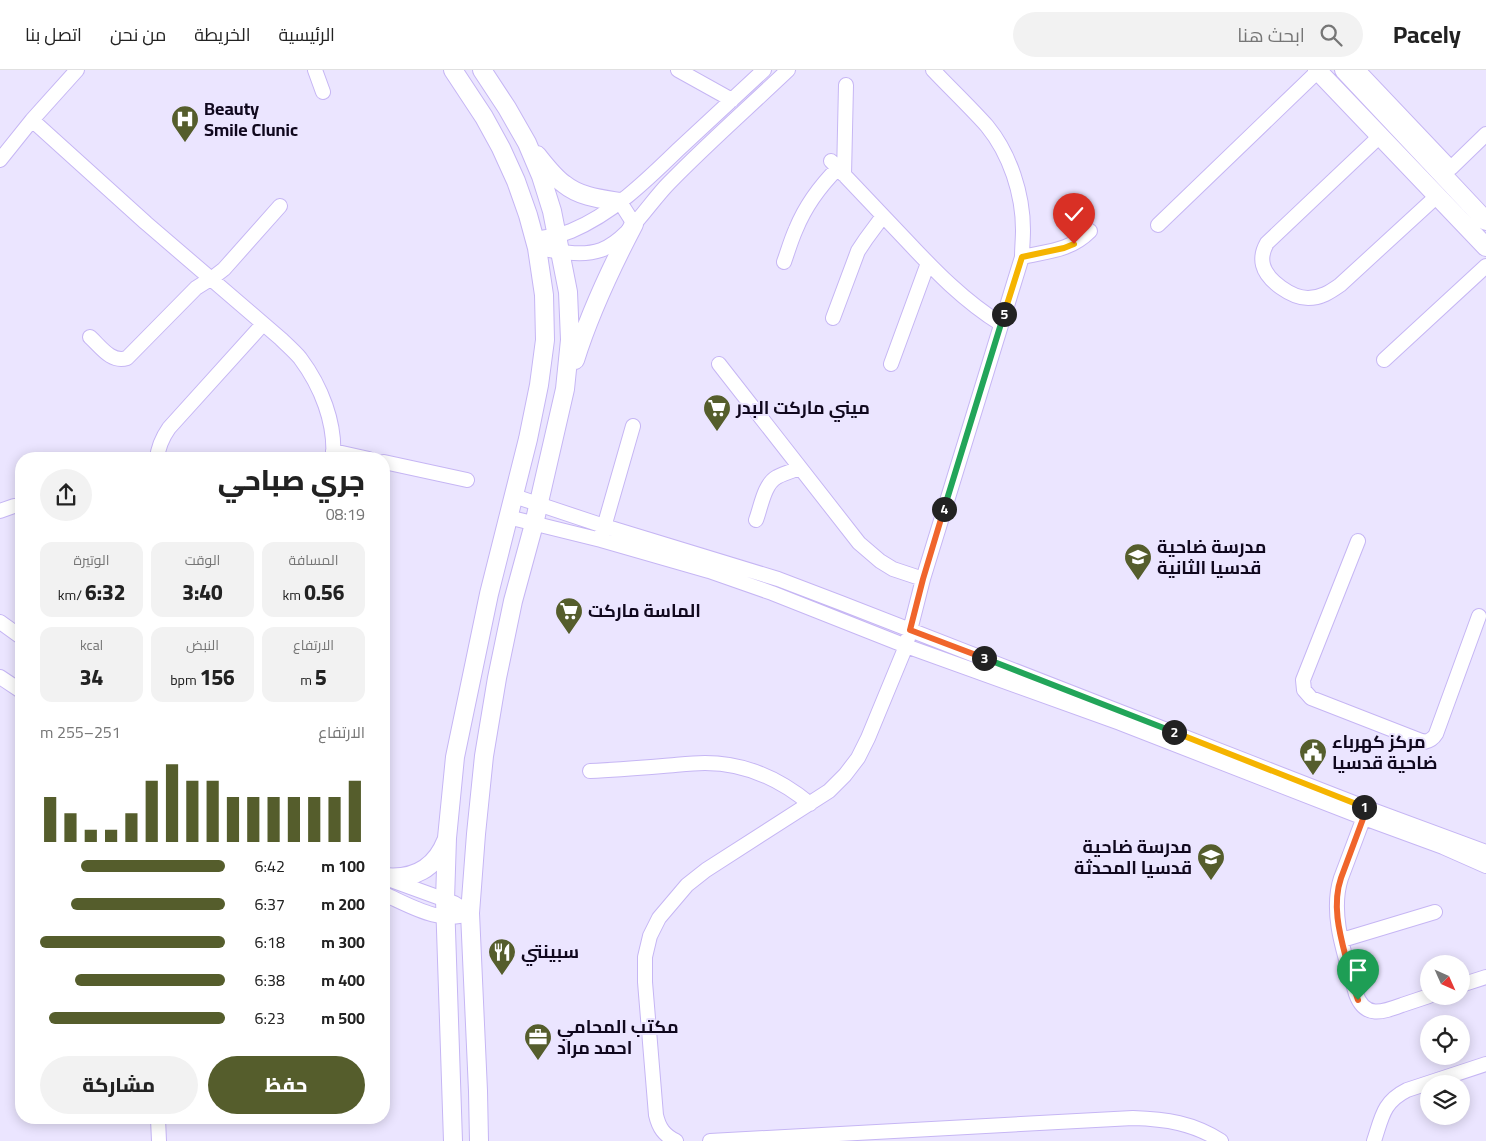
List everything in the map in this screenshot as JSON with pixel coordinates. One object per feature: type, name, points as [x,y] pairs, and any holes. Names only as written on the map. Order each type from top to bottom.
[{"type":"main road","points":[[453,70],[484,117],[501,148],[516,181],[528,215],[536,244],[544,294],[545,340],[539,385],[514,496],[489,594],[456,757],[447,838],[445,908],[453,1141]]},
{"type":"main road","points":[[482,70],[508,108],[527,143],[541,176],[552,211],[568,292],[570,340],[565,389]]},
{"type":"main road","points":[[1318,70],[1486,247]]},
{"type":"main road","points":[[1344,70],[1486,222]]},
{"type":"main road","points":[[527,143],[564,184],[580,194],[620,202]]},
{"type":"main road","points":[[479,1141],[470,913],[484,756],[497,678],[513,600],[539,504],[565,389],[595,304],[613,263],[634,224]]},
{"type":"main road","points":[[390,878],[406,877],[428,867],[443,849],[447,838]]},
{"type":"street","points":[[0,160],[32,120],[77,70]]},
{"type":"street","points":[[315,70],[323,92]]},
{"type":"street","points":[[678,70],[732,100]]},
{"type":"street","points":[[559,244],[620,202],[656,172],[764,70]]},
{"type":"street","points":[[536,244],[559,244],[588,253],[601,250],[614,243],[634,224],[667,184],[788,70]]},
{"type":"street","points":[[667,1139],[658,1126],[653,1088],[645,982],[645,957],[650,936],[658,918],[688,885],[706,870],[830,791],[858,758],[906,646],[923,579],[1022,257],[1024,229],[1021,202],[1014,175],[1002,150],[987,127],[933,70]]},
{"type":"street","points":[[1158,225],[1318,70]]},
{"type":"street","points":[[1358,70],[1451,168],[1486,134]]},
{"type":"street","points":[[784,262],[801,217],[820,188],[838,168],[846,85]]},
{"type":"street","points":[[32,120],[299,357],[313,378],[327,409],[331,426],[333,452]]},
{"type":"street","points":[[1380,136],[1267,242],[1262,257],[1262,264],[1270,277],[1282,288],[1298,297],[1324,296],[1340,285],[1437,196]]},
{"type":"street","points":[[838,168],[928,263],[967,301],[1001,324]]},
{"type":"street","points":[[620,202],[634,224]]},
{"type":"street","points":[[90,337],[116,360],[127,358],[196,288],[224,269],[280,206]]},
{"type":"street","points":[[833,318],[858,251],[883,216]]},
{"type":"street","points":[[1022,257],[1064,248],[1074,244],[1090,231]]},
{"type":"street","points":[[891,364],[928,263]]},
{"type":"street","points":[[1384,360],[1486,266]]},
{"type":"street","points":[[158,452],[163,436],[169,428],[263,324]]},
{"type":"street","points":[[719,364],[849,532],[869,553],[893,569],[923,579]]},
{"type":"street","points":[[601,540],[632,426]]},
{"type":"street","points":[[390,463],[467,480]]},
{"type":"street","points":[[756,520],[772,480],[800,468]]},
{"type":"street","points":[[514,496],[711,565],[772,593],[906,646],[1245,766]]},
{"type":"street","points":[[0,511],[15,506]]},
{"type":"street","points":[[508,517],[601,540],[778,579],[910,630],[1245,766],[1444,843],[1486,866]]},
{"type":"street","points":[[1358,541],[1303,680],[1304,690],[1311,698],[1424,742],[1431,740],[1436,734],[1479,616]]},
{"type":"street","points":[[772,593],[778,579]]},
{"type":"street","points":[[835,618],[841,603]]},
{"type":"street","points":[[0,622],[15,633]]},
{"type":"street","points":[[0,677],[15,687]]},
{"type":"street","points":[[590,771],[705,763],[724,764],[762,773],[779,781],[810,804]]},
{"type":"street","points":[[1366,813],[1338,888],[1337,910],[1342,940],[1356,994],[1362,1006],[1377,1012],[1420,999]]},
{"type":"street","points":[[1444,843],[1486,852]]},
{"type":"street","points":[[390,880],[445,908]]},
{"type":"street","points":[[390,897],[417,909],[462,908],[470,913]]},
{"type":"street","points":[[1342,940],[1435,912]]},
{"type":"street","points":[[1470,983],[1486,977]]},
{"type":"street","points":[[1374,1141],[1383,1113],[1397,1095],[1486,1064]]},
{"type":"street","points":[[710,1141],[1133,1118],[1160,1119],[1186,1124],[1221,1141]]},
{"type":"street","points":[[158,1124],[159,1141]]},
{"type":"place","name":"Beauty Smile Clunic","points":[[185,143]]},
{"type":"place","name":"ميني ماركت البدر","points":[[717,432]]},
{"type":"place","name":"مدرسة ضاحية قدسيا الثانية","points":[[1138,581]]},
{"type":"place","name":"الماسة ماركت","points":[[569,635]]},
{"type":"place","name":"مركز كهرباء ضاحية قدسيا","points":[[1313,776]]},
{"type":"place","name":"مدرسة ضاحية قدسيا المحدثة","points":[[1211,881]]},
{"type":"place","name":"سبينتي","points":[[502,976]]},
{"type":"place","name":"مكتب المحامي احمد مراد","points":[[538,1061]]},
{"type":"route","points":[[1074,244],[1022,257],[923,579],[910,630],[1367,808],[1341,878],[1336,899],[1342,940],[1358,1000]]}]
